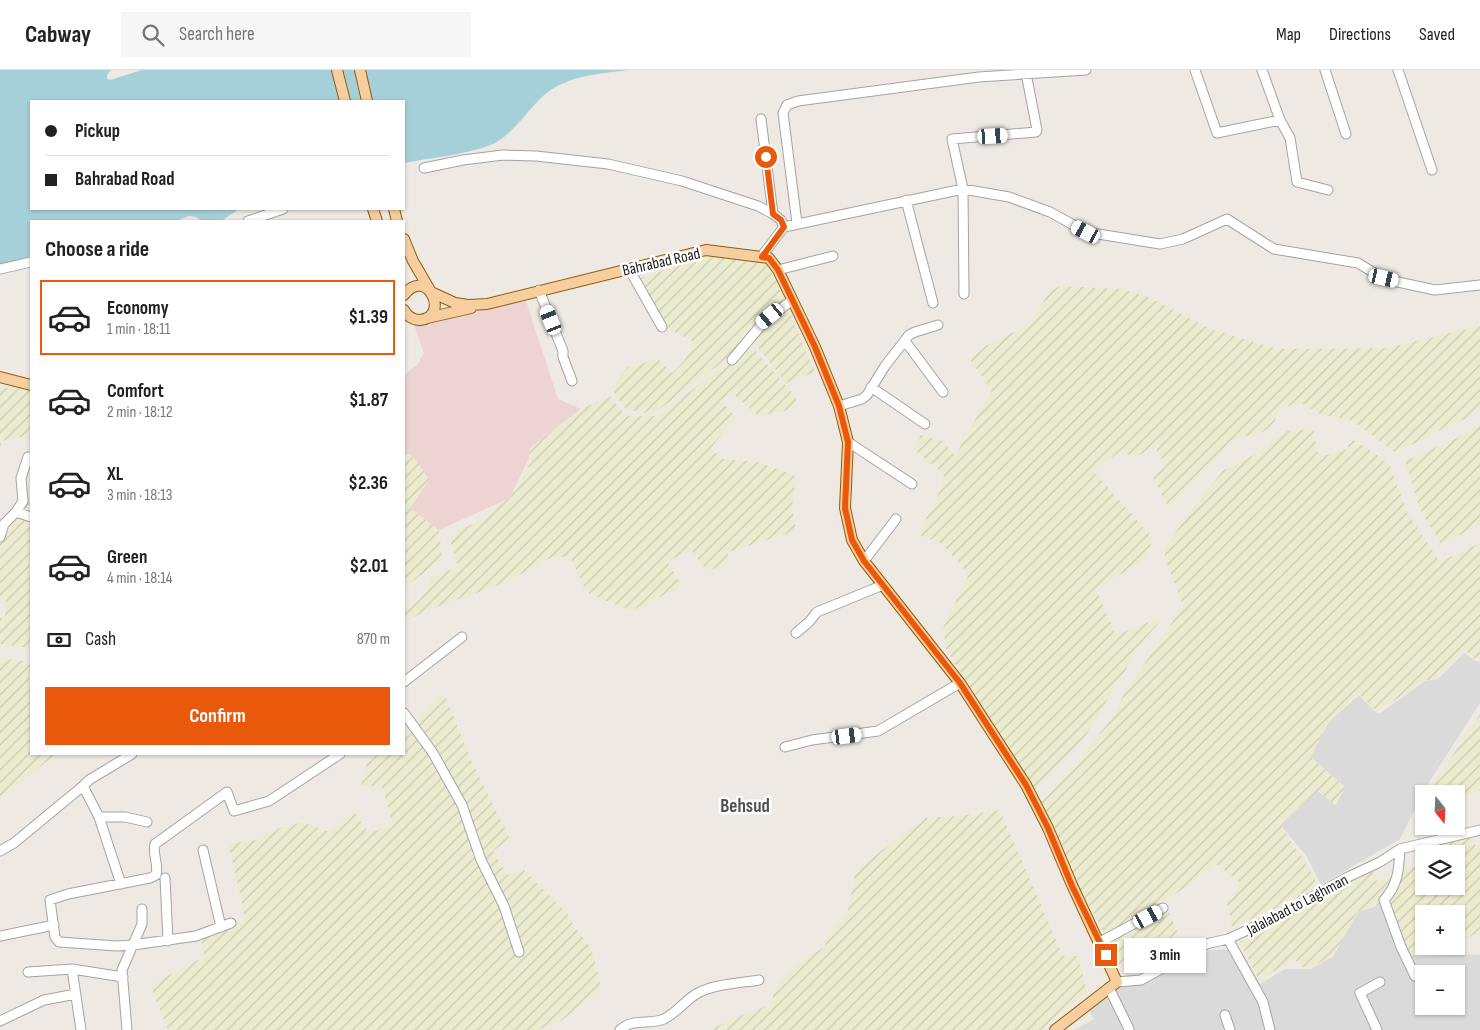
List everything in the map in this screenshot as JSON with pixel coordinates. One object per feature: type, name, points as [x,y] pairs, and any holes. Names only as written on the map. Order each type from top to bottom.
[{"type":"main road","points":[[337,70],[345,100]]},
{"type":"main road","points":[[360,70],[367,100]]},
{"type":"main road","points":[[405,241],[413,261],[435,301],[435,306],[430,315],[423,319],[409,317],[405,311]]},
{"type":"main road","name":"Bahrabad Road","points":[[405,294],[408,290],[418,286],[455,303],[468,305],[487,304],[706,250],[762,257]]},
{"type":"main road","points":[[762,257],[769,258],[778,270],[815,347],[839,406],[848,442],[845,508],[852,540],[864,561],[960,683],[1033,796],[1072,886],[1100,942],[1113,985],[1055,1030]]},
{"type":"main road","points":[[405,325],[487,304]]},
{"type":"main road","points":[[0,377],[30,385]]},
{"type":"street","points":[[797,222],[783,113],[787,105],[798,101],[978,76],[1086,70]]},
{"type":"street","points":[[1195,70],[1217,132],[1280,120]]},
{"type":"street","points":[[1262,70],[1280,120],[1290,138],[1297,182],[1328,190]]},
{"type":"street","points":[[1325,70],[1346,134]]},
{"type":"street","points":[[1398,70],[1432,170]]},
{"type":"street","points":[[964,294],[963,188],[952,139],[1036,132],[1026,73]]},
{"type":"street","points":[[762,119],[773,214]]},
{"type":"street","points":[[424,168],[463,160],[503,155],[536,156],[608,164],[682,180],[758,206],[781,220],[784,227]]},
{"type":"street","points":[[762,257],[784,227],[797,222],[830,218],[963,188],[1009,197],[1050,212],[1086,232],[1160,244],[1183,240],[1226,219],[1274,250],[1358,263],[1384,278],[1435,290],[1480,285]]},
{"type":"street","points":[[906,200],[933,302]]},
{"type":"street","points":[[251,220],[280,210]]},
{"type":"street","points":[[778,270],[833,256]]},
{"type":"street","points":[[0,269],[30,262]]},
{"type":"street","points":[[629,269],[662,327]]},
{"type":"street","points":[[539,290],[563,350],[563,357],[572,381]]},
{"type":"street","points":[[732,360],[762,324],[792,300]]},
{"type":"street","points":[[839,406],[862,399],[867,395],[885,366],[909,336],[915,332],[938,325]]},
{"type":"street","points":[[905,341],[943,392]]},
{"type":"street","points":[[871,387],[925,424]]},
{"type":"street","points":[[848,442],[912,484]]},
{"type":"street","points":[[0,537],[4,524],[16,512],[23,501],[21,478],[28,457],[30,457]]},
{"type":"street","points":[[16,512],[30,517]]},
{"type":"street","points":[[864,561],[896,519]]},
{"type":"street","points":[[796,633],[817,612],[883,585]]},
{"type":"street","points":[[405,681],[462,637]]},
{"type":"street","points":[[785,747],[812,740],[878,731],[960,683]]},
{"type":"street","points":[[405,714],[433,753],[462,805],[481,860],[504,906],[519,952]]},
{"type":"street","points":[[0,851],[14,843],[89,780],[130,755]]},
{"type":"street","points":[[231,923],[196,936],[133,945],[117,946],[59,942],[55,937],[50,900],[68,894],[150,878],[156,874],[158,868],[154,849],[155,844],[227,792],[234,811],[269,801],[338,755]]},
{"type":"street","points":[[83,786],[99,816],[121,884]]},
{"type":"street","points":[[99,816],[125,817],[147,822]]},
{"type":"street","name":"Jalalabad to Laghman","points":[[1113,985],[1141,980],[1168,965],[1185,952],[1210,942],[1228,939],[1274,918],[1348,876],[1380,862],[1400,849],[1480,830]]},
{"type":"street","points":[[1400,849],[1399,870],[1392,891],[1384,900],[1401,947],[1415,976]]},
{"type":"street","points":[[203,850],[220,927]]},
{"type":"street","points":[[165,878],[168,940]]},
{"type":"street","points":[[1100,942],[1164,908]]},
{"type":"street","points":[[127,1030],[122,970],[142,924],[142,909]]},
{"type":"street","points":[[0,936],[54,925]]},
{"type":"street","points":[[1228,939],[1263,1002],[1270,1030]]},
{"type":"street","points":[[28,972],[72,969],[123,977]]},
{"type":"street","points":[[72,969],[81,1030]]},
{"type":"street","points":[[620,1030],[632,1023],[664,1019],[687,999],[700,991],[759,980]]},
{"type":"street","points":[[1377,1030],[1360,993],[1380,982]]},
{"type":"street","points":[[1113,985],[1129,1029]]},
{"type":"street","points":[[0,1021],[44,1000],[76,994]]},
{"type":"street","points":[[1225,1015],[1230,1030]]},
{"type":"shaded area","points":[[526,301],[558,399],[581,409],[530,448],[529,458],[510,498],[439,530],[410,508],[409,454],[405,455],[405,374],[418,364],[424,353],[414,325],[455,314]]},
{"type":"shaded area","points":[[1464,653],[1477,662],[1480,661],[1480,703],[1427,785],[1415,785],[1415,810],[1400,839],[1321,885],[1306,855],[1280,825],[1318,791],[1336,805],[1345,787],[1310,757],[1329,722],[1359,695],[1379,714],[1425,681],[1438,679]]},
{"type":"shaded area","points":[[1390,902],[1413,957],[1480,955],[1480,1030],[1075,1030],[1094,1019],[1087,1007],[1121,985],[1133,986],[1210,950],[1240,949],[1260,984],[1285,969],[1311,969],[1333,956],[1358,912]]},
{"type":"green space","points":[[704,257],[765,261],[776,281],[815,372],[786,383],[750,337],[725,360],[653,414],[625,409],[611,388],[628,367],[658,359],[672,373],[684,361],[694,342],[665,327],[635,280]]},
{"type":"green space","points":[[1060,286],[1121,289],[1147,296],[1210,329],[1278,349],[1387,348],[1480,326],[1480,408],[1475,410],[1470,417],[1396,453],[1353,421],[1320,414],[1303,404],[1280,407],[1274,423],[1263,432],[1235,439],[1169,508],[1152,476],[1166,466],[1155,447],[1133,458],[1122,450],[1093,471],[1153,538],[1146,558],[1096,590],[1116,635],[1159,618],[1159,623],[1143,641],[1085,737],[1034,790],[946,649],[943,628],[969,574],[941,543],[918,535],[943,485],[944,474],[914,450],[921,435],[941,440],[955,456],[992,390],[970,360],[985,346],[1030,324],[1050,291]]},
{"type":"green space","points":[[751,346],[795,396],[798,408],[758,416],[730,391],[721,401],[736,417],[711,448],[723,459],[758,462],[796,476],[792,507],[796,531],[728,552],[727,564],[707,571],[692,551],[667,561],[682,586],[631,611],[590,594],[585,589],[570,556],[548,559],[505,583],[425,611],[405,622],[405,608],[418,601],[426,592],[430,578],[458,567],[450,540],[452,535],[459,529],[482,521],[497,506],[510,498],[528,469],[530,448],[581,409],[610,396],[626,416],[657,416]]},
{"type":"green space","points":[[0,387],[26,389],[30,391],[30,440],[21,437],[2,441],[0,448]]},
{"type":"green space","points":[[1480,423],[1480,525],[1441,544],[1420,510],[1405,461],[1457,438]]},
{"type":"green space","points":[[1313,429],[1319,457],[1348,449],[1350,438],[1376,454],[1390,466],[1408,514],[1440,562],[1480,543],[1480,655],[1474,659],[1465,650],[1432,680],[1425,680],[1377,712],[1358,693],[1328,723],[1311,757],[1345,787],[1335,805],[1318,791],[1280,825],[1309,868],[1318,886],[1282,906],[1232,927],[1227,902],[1241,884],[1217,864],[1164,902],[1183,944],[1161,960],[1140,968],[1118,967],[1099,923],[1071,875],[1039,804],[1073,768],[1111,719],[1130,683],[1156,648],[1183,605],[1167,564],[1164,550],[1190,511],[1223,471],[1257,453],[1286,431]]},
{"type":"green space","points":[[409,454],[418,462],[429,480],[410,508],[439,530],[442,559],[405,587],[405,455]]},
{"type":"green space","points":[[30,495],[30,648],[0,644],[0,618],[5,619],[6,597],[0,596],[0,545],[5,528],[21,504]]},
{"type":"green space","points":[[0,658],[30,662],[30,755],[55,755],[0,799]]},
{"type":"green space","points":[[444,693],[471,760],[510,839],[493,851],[507,875],[524,870],[567,913],[576,929],[591,948],[602,989],[561,1021],[538,1030],[168,1030],[150,985],[204,957],[201,939],[245,922],[228,844],[256,840],[279,828],[303,822],[329,832],[354,811],[369,834],[393,823],[382,787],[361,785],[367,764],[377,755],[405,755],[405,729]]},
{"type":"green space","points":[[1480,714],[1480,790],[1465,798],[1465,785],[1433,785]]},
{"type":"green space","points":[[1000,810],[1063,956],[1078,956],[1087,992],[1041,1030],[711,1030],[729,1020],[772,1004],[774,989],[794,967],[824,947],[836,924],[847,914],[856,871],[896,839],[926,818]]},
{"type":"green space","points":[[1471,837],[1476,847],[1480,845],[1480,931],[1465,939],[1465,905],[1415,905],[1415,955],[1420,955],[1412,958],[1389,902],[1357,912],[1333,957],[1309,967],[1300,967],[1295,959],[1259,980],[1240,942],[1372,869],[1377,881],[1415,865],[1415,895],[1465,895],[1465,845],[1435,845]]},
{"type":"water","points":[[0,70],[111,70],[107,75],[107,79],[110,80],[142,70],[629,70],[595,74],[573,80],[552,89],[537,102],[520,122],[493,144],[462,153],[405,163],[405,100],[30,100],[30,210],[238,210],[222,220],[200,220],[189,216],[179,220],[30,220],[30,258],[0,264]]},
{"type":"district","name":"Behsud","points":[[745,805]]},
{"type":"route","points":[[766,157],[773,214],[781,220],[784,227],[762,257],[769,258],[778,270],[815,347],[839,406],[848,442],[845,508],[852,540],[864,561],[960,683],[1033,796],[1072,886],[1106,955]]}]
